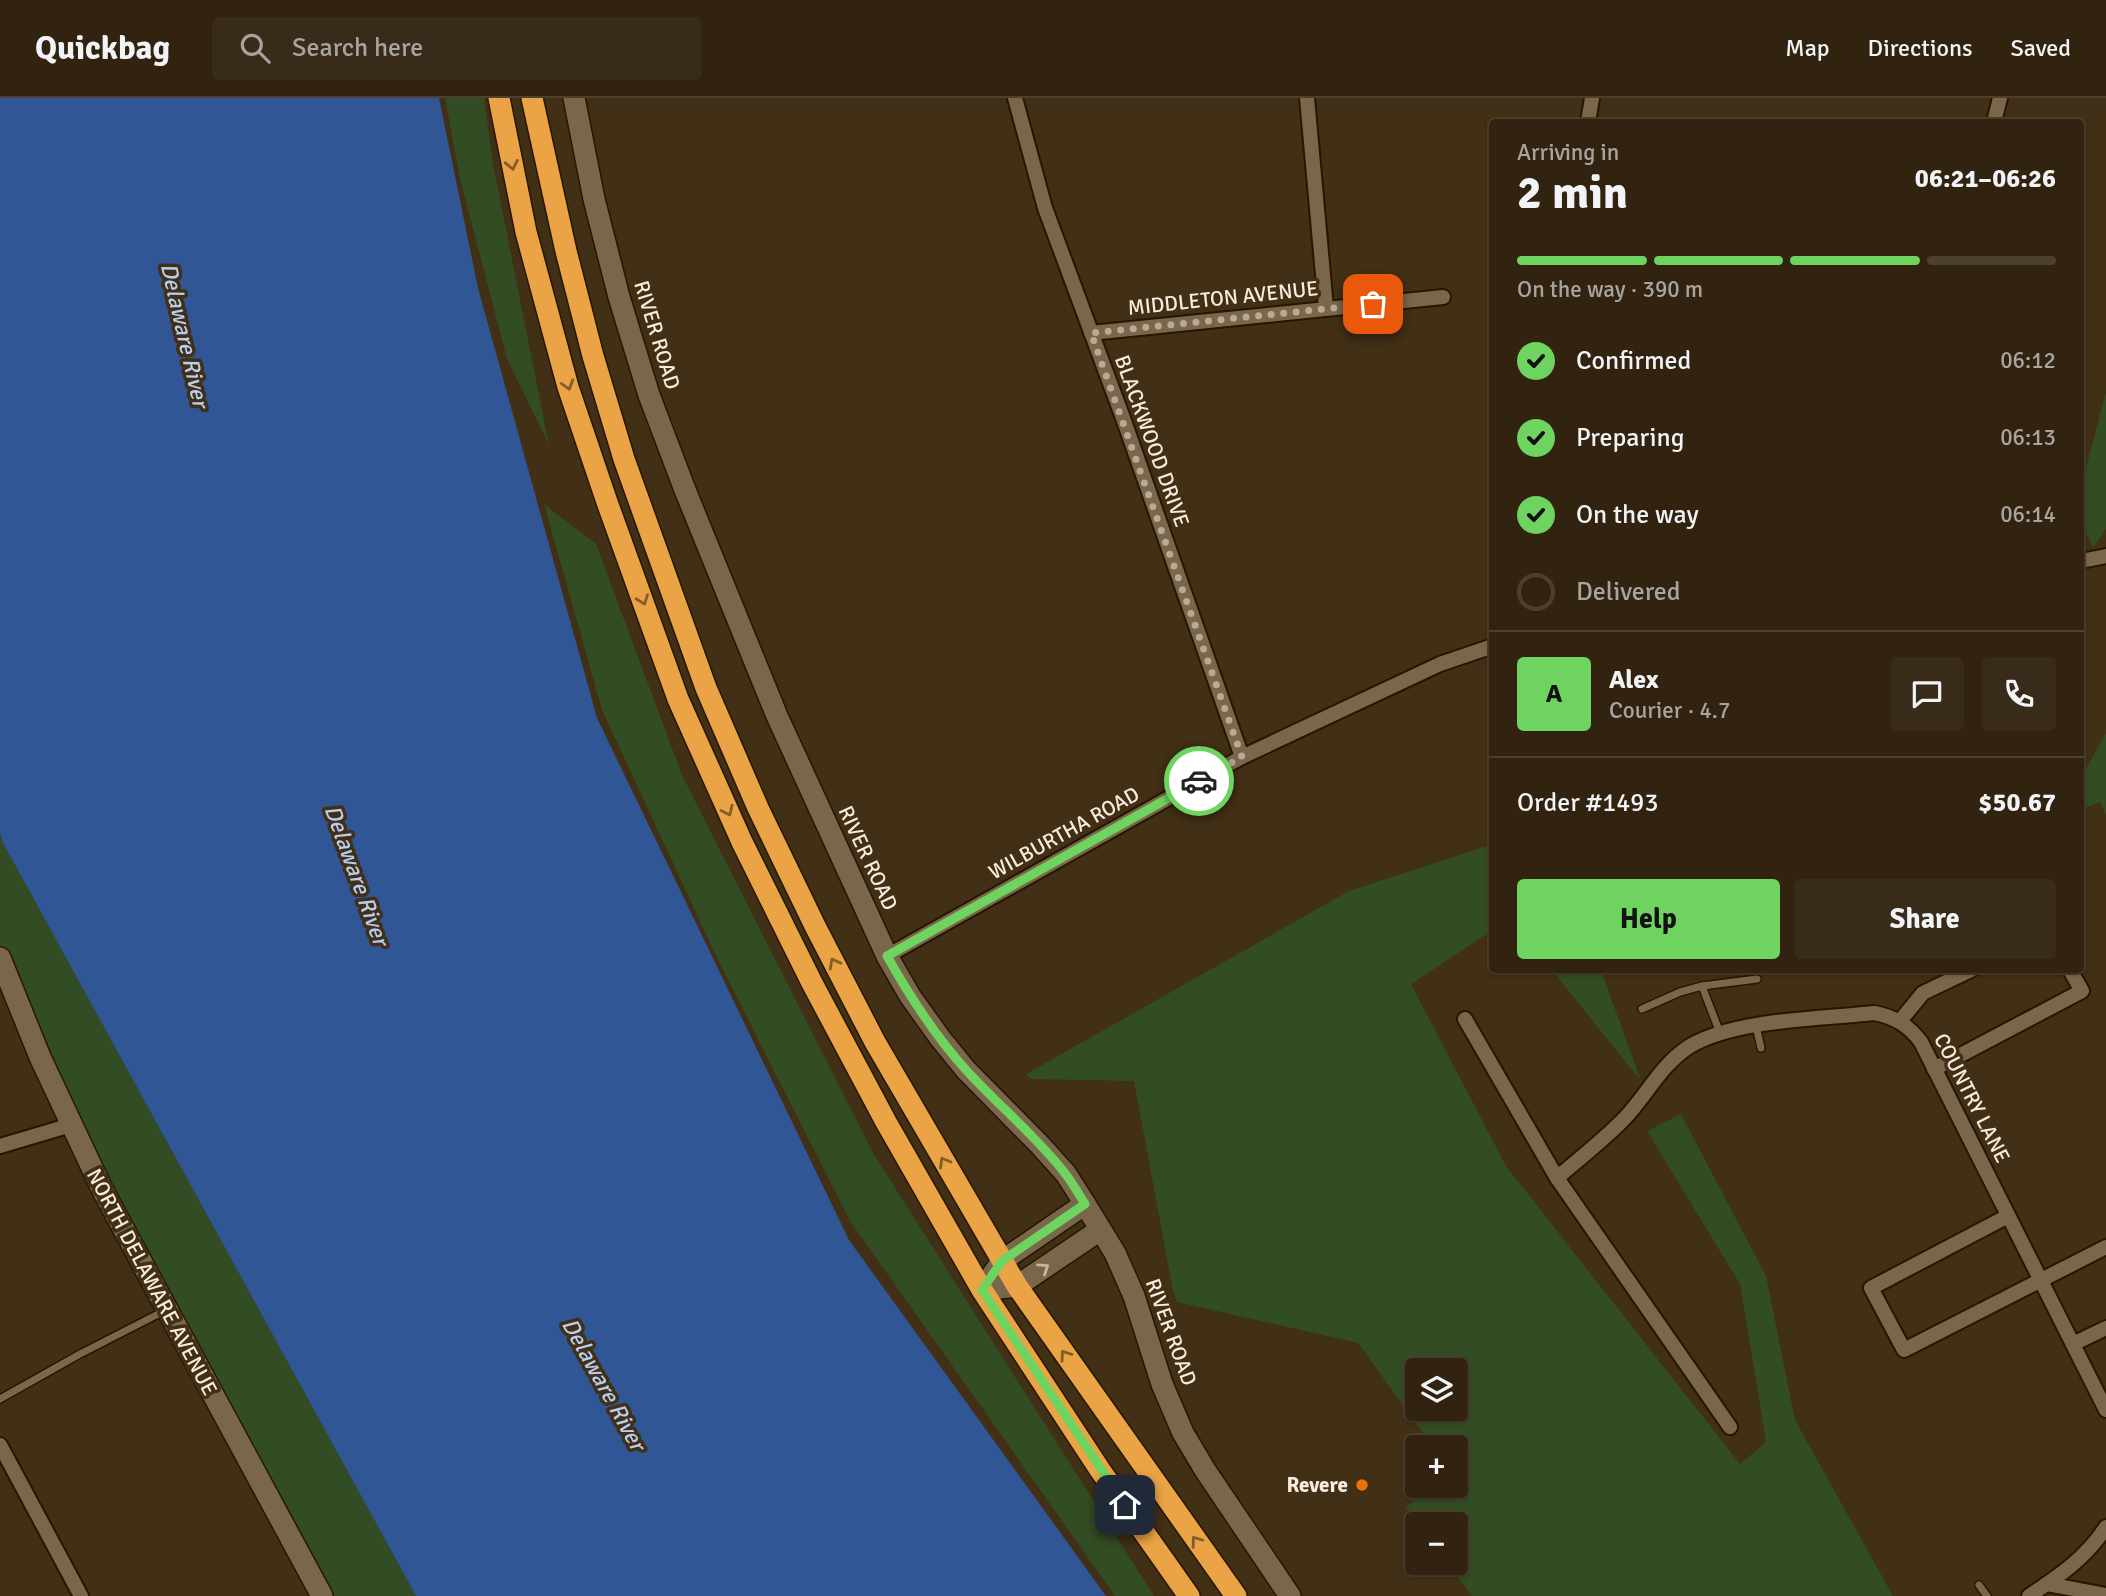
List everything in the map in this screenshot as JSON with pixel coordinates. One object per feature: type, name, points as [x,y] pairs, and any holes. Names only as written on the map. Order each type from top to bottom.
[{"type":"highway","points":[[499,98],[526,232],[564,374],[678,699],[742,842],[811,983],[886,1122],[982,1290],[1100,1470],[1189,1596]]},
{"type":"highway","points":[[533,98],[566,251],[593,356],[642,513],[706,688],[758,808],[875,1042],[1017,1286],[1236,1596]]},
{"type":"street","name":"RIVER ROAD","points":[[574,98],[594,199],[649,395],[776,716],[887,956],[910,996],[940,1038],[966,1070],[1040,1144],[1066,1174],[1085,1204],[1115,1253],[1134,1296],[1162,1384],[1184,1433],[1205,1470],[1290,1596]]},
{"type":"street","name":"BLACKWOOD DRIVE","points":[[1015,98],[1045,208],[1242,757]]},
{"type":"street","points":[[1307,98],[1326,308]]},
{"type":"street","points":[[1588,119],[1592,98]]},
{"type":"street","points":[[1995,119],[2000,98]]},
{"type":"street","name":"MIDDLETON AVENUE","points":[[1091,333],[1443,297]]},
{"type":"street","points":[[2084,560],[2106,556]]},
{"type":"street","name":"WILBURTHA ROAD","points":[[887,956],[1242,757],[1440,664],[1489,647]]},
{"type":"street","name":"NORTH DELAWARE AVENUE","points":[[0,958],[71,1125],[102,1189],[322,1596]]},
{"type":"street","points":[[1557,1178],[1622,1121],[1672,1060],[1691,1046],[1720,1033],[1756,1026],[1874,1013],[1891,1016],[1900,1021],[1923,993],[1965,973]]},
{"type":"street","points":[[1934,1069],[2082,991],[2072,973]]},
{"type":"street","points":[[1465,1018],[1557,1178],[1730,1427]]},
{"type":"street","name":"COUNTRY LANE","points":[[1900,1021],[1921,1042],[2106,1410]]},
{"type":"street","points":[[0,1146],[71,1125]]},
{"type":"street","points":[[982,1290],[1002,1261],[1085,1204]]},
{"type":"street","points":[[2008,1216],[1871,1288],[1904,1350],[2106,1247]]},
{"type":"street","points":[[982,1290],[1017,1286],[1100,1230]]},
{"type":"street","points":[[2073,1344],[2106,1328]]},
{"type":"street","points":[[0,1446],[81,1596]]},
{"type":"street","points":[[2029,1596],[2079,1561],[2106,1527]]},
{"type":"street","points":[[2047,1584],[2106,1595]]},
{"type":"lane","points":[[1642,1009],[1680,992],[1702,986],[1757,979]]},
{"type":"lane","points":[[1702,986],[1720,1033]]},
{"type":"lane","points":[[1756,1026],[1761,1048]]},
{"type":"lane","points":[[0,1399],[166,1310]]},
{"type":"lane","points":[[1979,1585],[1987,1596]]},
{"type":"green space","points":[[445,98],[484,98],[493,164],[549,445],[507,359],[460,179]]},
{"type":"green space","points":[[2106,392],[2106,529],[2093,548],[2084,528],[2084,476]]},
{"type":"green space","points":[[544,504],[596,544],[682,775],[873,1153],[1154,1596],[1115,1596],[850,1221],[718,960],[602,710]]},
{"type":"green space","points":[[2106,733],[2106,815],[2100,802],[2084,808],[2084,768],[2087,767]]},
{"type":"green space","points":[[0,833],[3,843],[416,1596],[322,1596],[71,1125],[0,958]]},
{"type":"green space","points":[[1489,845],[1489,933],[1411,984],[1506,1166],[1740,1464],[1766,1442],[1740,1284],[1647,1131],[1681,1114],[1766,1276],[1795,1420],[1893,1596],[1472,1596],[1456,1575],[1468,1575],[1468,1512],[1410,1512],[1406,1507],[1418,1498],[1468,1498],[1468,1435],[1424,1435],[1414,1421],[1468,1421],[1468,1358],[1405,1358],[1405,1408],[1358,1343],[1177,1302],[1134,1081],[1031,1079],[1026,1074],[1349,891]]},
{"type":"green space","points":[[1554,973],[1602,973],[1641,1081]]},
{"type":"water","name":"Delaware River","points":[[0,98],[439,98],[478,288],[597,718],[849,1240],[1106,1596],[416,1596],[3,843],[0,833]]},
{"type":"way so far","points":[[1199,781],[1242,757],[1091,333],[1373,304]]},
{"type":"place","name":"Revere","points":[[1362,1485]]},
{"type":"route","points":[[1125,1505],[982,1290],[1002,1261],[1085,1204],[1066,1174],[1040,1144],[966,1070],[940,1038],[910,996],[887,956],[1199,781]]}]
